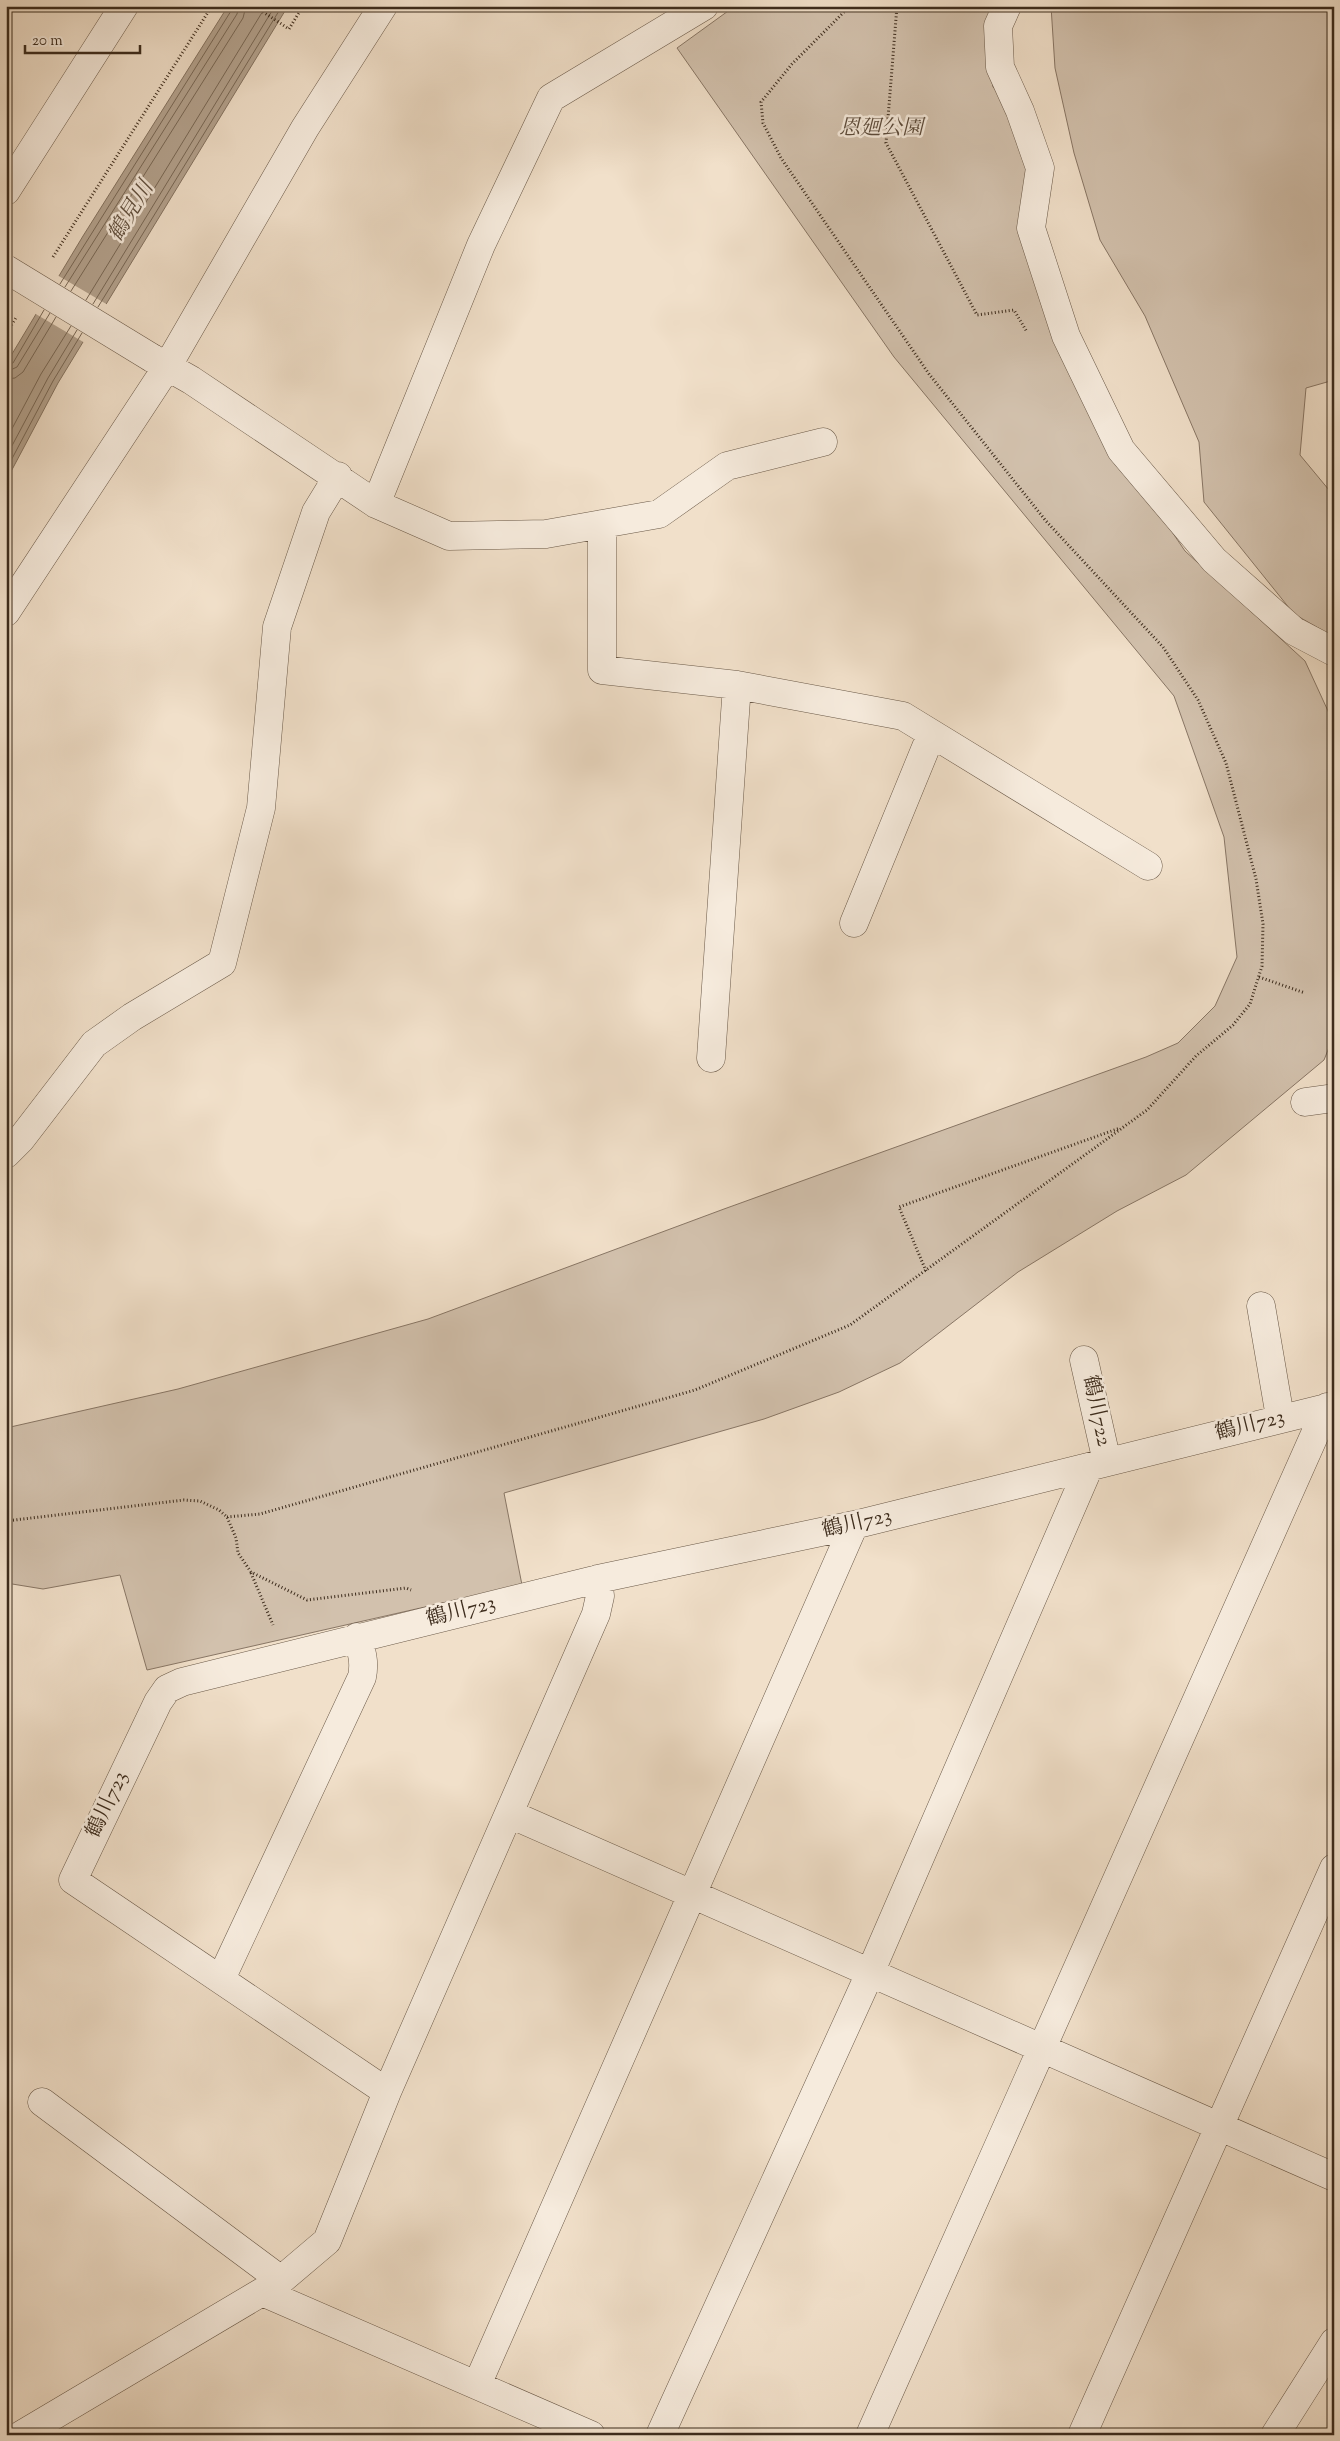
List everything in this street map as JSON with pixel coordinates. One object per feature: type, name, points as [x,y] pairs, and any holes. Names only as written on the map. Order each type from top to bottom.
[{"type":"street","points":[[6,191],[124,6]]},
{"type":"street","points":[[6,612],[383,6]]},
{"type":"street","points":[[376,504],[482,245],[551,98],[704,6]]},
{"type":"street","points":[[1007,6],[998,26],[1000,67],[1020,111],[1040,168],[1031,228],[1066,336],[1121,450],[1214,560],[1294,631],[1334,652]]},
{"type":"street","points":[[6,269],[190,380],[338,476],[376,504],[449,536],[546,534],[659,514],[727,466],[823,442]]},
{"type":"street","points":[[6,1154],[21,1139],[94,1044],[132,1017],[222,963],[261,808],[278,627],[316,512],[338,476]]},
{"type":"street","points":[[602,524],[602,670],[737,686],[903,716],[931,735],[1148,866]]},
{"type":"street","points":[[711,1058],[737,686]]},
{"type":"street","points":[[854,923],[931,735]]},
{"type":"street","points":[[1304,1102],[1334,1098]]},
{"type":"street","points":[[1261,1306],[1280,1417]]},
{"type":"street","name":"鶴川722","points":[[1084,1360],[1098,1465]]},
{"type":"street","points":[[870,2435],[1330,1406]]},
{"type":"street","name":"鶴川723","points":[[388,2092],[73,1880],[158,1702],[167,1689],[182,1682],[357,1637],[598,1579],[854,1525],[1330,1406]]},
{"type":"street","points":[[660,2435],[1098,1465]]},
{"type":"street","points":[[476,2384],[854,1525]]},
{"type":"street","points":[[21,2435],[272,2286],[327,2241],[388,2092],[596,1614],[600,1596],[598,1579]]},
{"type":"street","points":[[221,1979],[362,1677],[364,1655],[357,1637]]},
{"type":"street","points":[[510,1814],[1334,2177]]},
{"type":"street","points":[[1082,2435],[1334,1868]]},
{"type":"street","points":[[42,2102],[272,2286],[476,2384],[591,2435]]},
{"type":"street","points":[[1275,2435],[1334,2342]]},
{"type":"path","points":[[51,260],[212,6]]},
{"type":"path","points":[[254,6],[289,28],[303,6]]},
{"type":"path","points":[[227,1517],[260,1514],[695,1390],[850,1325],[1147,1110],[1196,1056],[1233,1025],[1250,1004],[1262,966],[1264,924],[1256,879],[1226,763],[1198,700],[1163,646],[1132,616],[1046,521],[922,364],[781,158],[764,123],[761,102],[792,64],[850,6]]},
{"type":"path","points":[[896,6],[886,143],[977,315],[1014,310],[1028,335]]},
{"type":"path","points":[[6,334],[21,310]]},
{"type":"path","points":[[1259,977],[1305,993]]},
{"type":"path","points":[[926,1271],[899,1207],[1124,1126]]},
{"type":"path","points":[[6,1522],[184,1500],[200,1501],[219,1510],[227,1517],[236,1538],[238,1553],[251,1572],[276,1632]]},
{"type":"path","points":[[251,1572],[307,1600],[406,1588],[414,1591]]},
{"type":"green space","name":"恩廻公園","points":[[735,6],[999,6],[986,47],[993,87],[1012,108],[1029,181],[1094,417],[1185,551],[1305,661],[1334,724],[1334,1035],[1324,1060],[1186,1175],[1117,1211],[1018,1272],[900,1363],[839,1392],[764,1419],[504,1493],[522,1585],[147,1670],[120,1575],[43,1589],[6,1583],[6,1428],[178,1389],[428,1319],[724,1209],[1146,1057],[1178,1043],[1215,1006],[1237,957],[1224,837],[1174,696],[894,357],[677,48]]},
{"type":"green space","points":[[1051,6],[1334,6],[1334,380],[1306,388],[1300,455],[1334,496],[1334,637],[1294,614],[1204,502],[1199,442],[1145,316],[1100,240],[1074,153],[1055,68]]},
{"type":"water","name":"鶴見川","points":[[228,6],[288,6],[58,383],[6,481],[6,364],[83,236]]},
{"type":"pier","points":[[57,275],[108,305],[85,343],[34,313]]}]
